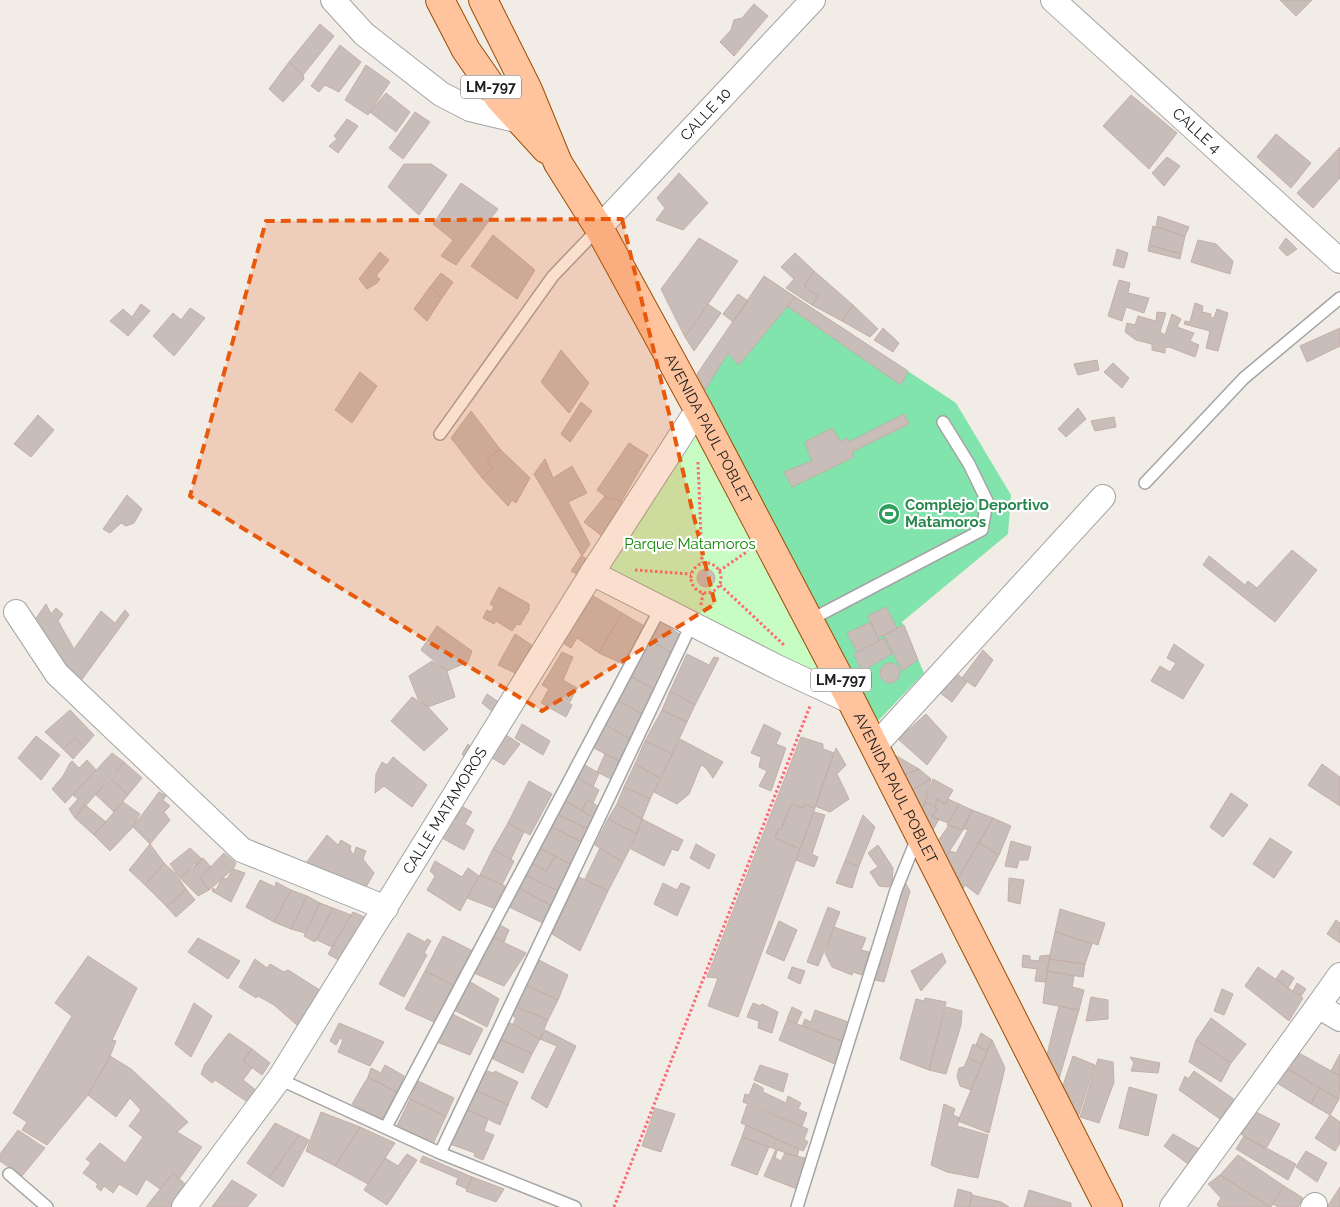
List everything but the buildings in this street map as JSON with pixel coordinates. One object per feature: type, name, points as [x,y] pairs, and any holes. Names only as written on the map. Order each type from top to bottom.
[{"type":"main road","name":"AVENIDA PAUL POBLET","points":[[440,0],[466,50],[500,99],[558,163],[599,228],[810,620],[1108,1207]]},
{"type":"main road","name":"AVENIDA PAUL POBLET","points":[[483,0],[528,90],[558,163]]},
{"type":"street","points":[[333,0],[364,34],[440,94],[470,109],[520,121]]},
{"type":"street","name":"CALLE 10","points":[[599,228],[813,0]]},
{"type":"street","name":"CALLE 4","points":[[1053,0],[1340,261]]},
{"type":"street","name":"CALLE MATAMOROS","points":[[184,1207],[279,1079],[592,573],[698,409]]},
{"type":"street","points":[[875,746],[1103,497]]},
{"type":"street","points":[[592,573],[779,668],[852,702]]},
{"type":"street","points":[[16,612],[57,674],[242,850],[386,908]]},
{"type":"street","points":[[1172,1207],[1340,975]]},
{"type":"street","points":[[1318,1006],[1340,1019]]},
{"type":"lane","points":[[440,434],[553,276],[599,228]]},
{"type":"lane","points":[[1145,483],[1244,378],[1340,298]]},
{"type":"lane","points":[[810,620],[982,530],[987,501],[969,464],[943,422]]},
{"type":"lane","points":[[386,1127],[661,607]]},
{"type":"lane","points":[[440,1153],[692,623]]},
{"type":"lane","points":[[797,1207],[896,890],[919,833]]},
{"type":"lane","points":[[279,1079],[440,1153],[575,1207]]},
{"type":"lane","points":[[9,1174],[47,1207]]},
{"type":"path","points":[[692,574],[702,563],[698,459]]},
{"type":"path","points":[[719,570],[756,546]]},
{"type":"path","points":[[692,574],[694,588],[703,593],[712,592],[720,585],[719,570],[712,564],[702,563]]},
{"type":"path","points":[[632,570],[692,574]]},
{"type":"path","points":[[720,585],[789,649]]},
{"type":"path","points":[[614,1207],[818,685]]},
{"type":"highlighted area","points":[[622,219],[715,604],[542,711],[190,496],[266,221]]},
{"type":"green space","name":"Complejo Deportivo Matamoros","points":[[764,276],[956,403],[1011,495],[1008,534],[902,622],[924,673],[875,724],[705,390]]},
{"type":"green space","name":"Parque Matamoros","points":[[697,423],[828,679],[599,567]]},
{"type":"place","name":"Complejo Deportivo Matamoros","points":[[889,514]]}]
